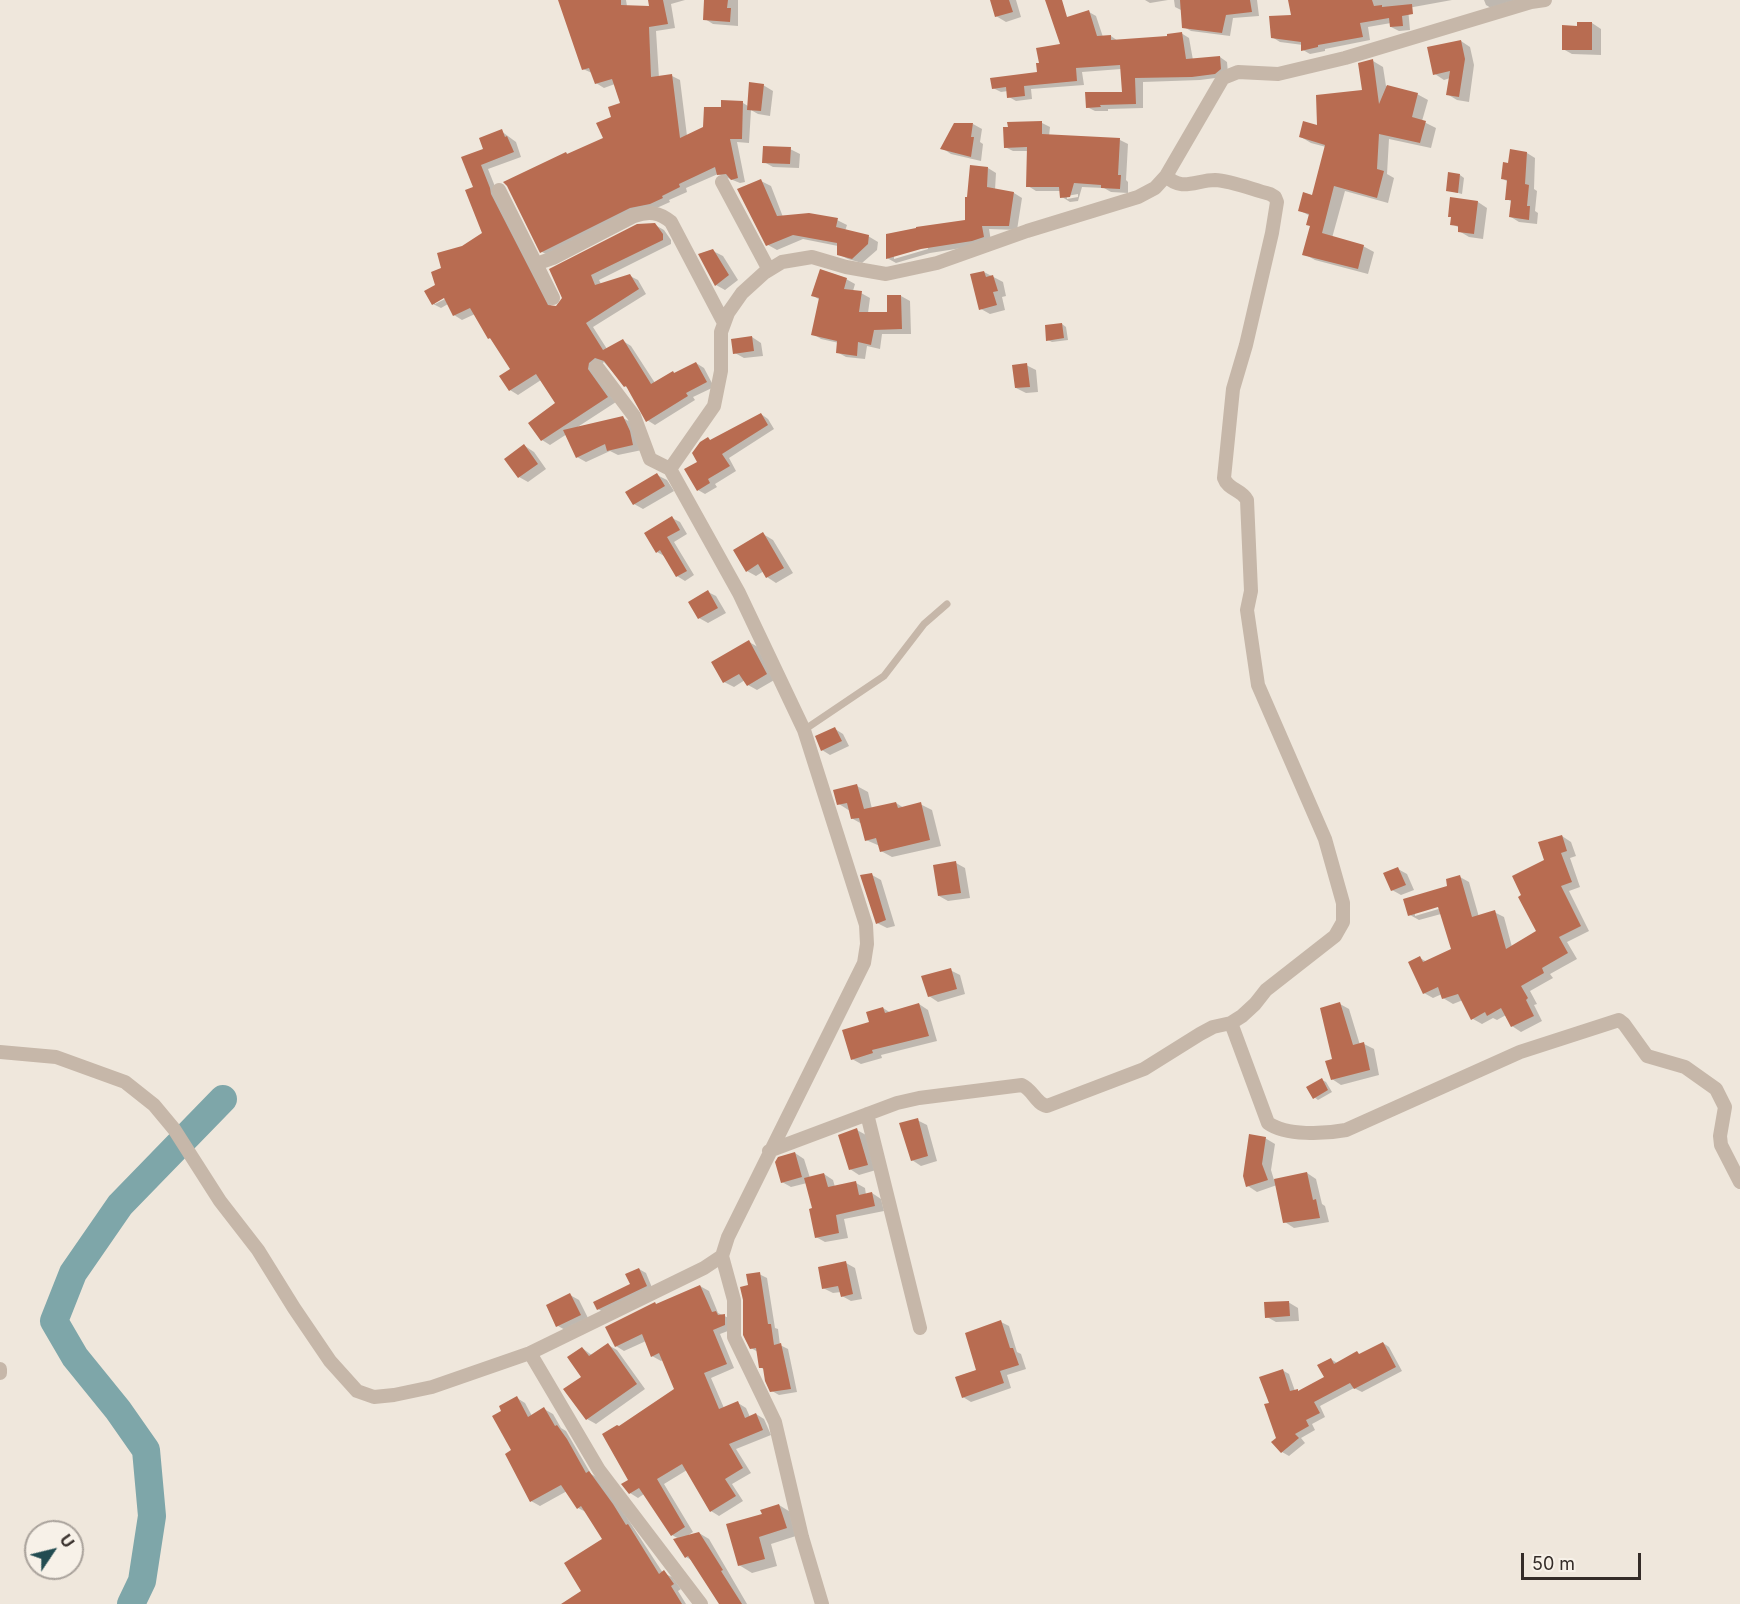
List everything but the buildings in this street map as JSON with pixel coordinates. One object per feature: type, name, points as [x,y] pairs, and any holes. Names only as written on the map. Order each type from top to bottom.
[{"type":"street","points":[[669,469],[714,406],[721,371],[721,332],[728,313],[742,293],[782,262],[812,257],[846,267],[886,274],[937,263],[1028,231],[1138,197],[1155,188],[1166,176],[1223,78],[1238,72],[1278,74],[1345,58],[1531,2],[1545,0]]},
{"type":"street","points":[[769,1151],[897,1103],[919,1098],[1018,1085],[1027,1088],[1042,1105],[1051,1106],[1144,1069],[1213,1027],[1231,1023],[1248,1012],[1266,990],[1340,930],[1344,914],[1326,842],[1258,684],[1247,610],[1251,591],[1247,500],[1243,493],[1227,485],[1224,478],[1233,389],[1246,345],[1277,202],[1270,194],[1216,180],[1181,185],[1172,182],[1166,176]]},
{"type":"street","points":[[722,182],[769,270]]},
{"type":"street","points":[[499,190],[553,298]]},
{"type":"street","points":[[536,264],[553,258],[634,216],[645,213],[663,215],[671,222],[724,322]]},
{"type":"street","points":[[597,367],[634,416],[650,459],[669,469],[739,593],[804,730],[866,925],[867,944],[864,963],[769,1151],[728,1237],[722,1256],[734,1300],[734,1337],[775,1422],[802,1537],[822,1604]]},
{"type":"street","points":[[1231,1023],[1268,1123],[1275,1127],[1311,1133],[1327,1133],[1346,1130],[1520,1053],[1616,1021],[1624,1024],[1647,1056],[1684,1067],[1715,1087],[1725,1107],[1720,1136],[1721,1145],[1740,1182]]},
{"type":"street","points":[[0,1052],[56,1057],[125,1082],[154,1105],[174,1130],[220,1201],[258,1250],[330,1361],[357,1391],[375,1396],[394,1395],[432,1387],[530,1353],[704,1268],[722,1256]]},
{"type":"street","points":[[867,1114],[920,1328]]},
{"type":"street","points":[[530,1353],[599,1470],[701,1604]]},
{"type":"lane","points":[[804,730],[884,676],[924,624],[947,604]]},
{"type":"waterway","points":[[131,1604],[142,1581],[152,1516],[146,1450],[118,1410],[75,1357],[54,1321],[73,1273],[120,1205],[223,1099]]}]
